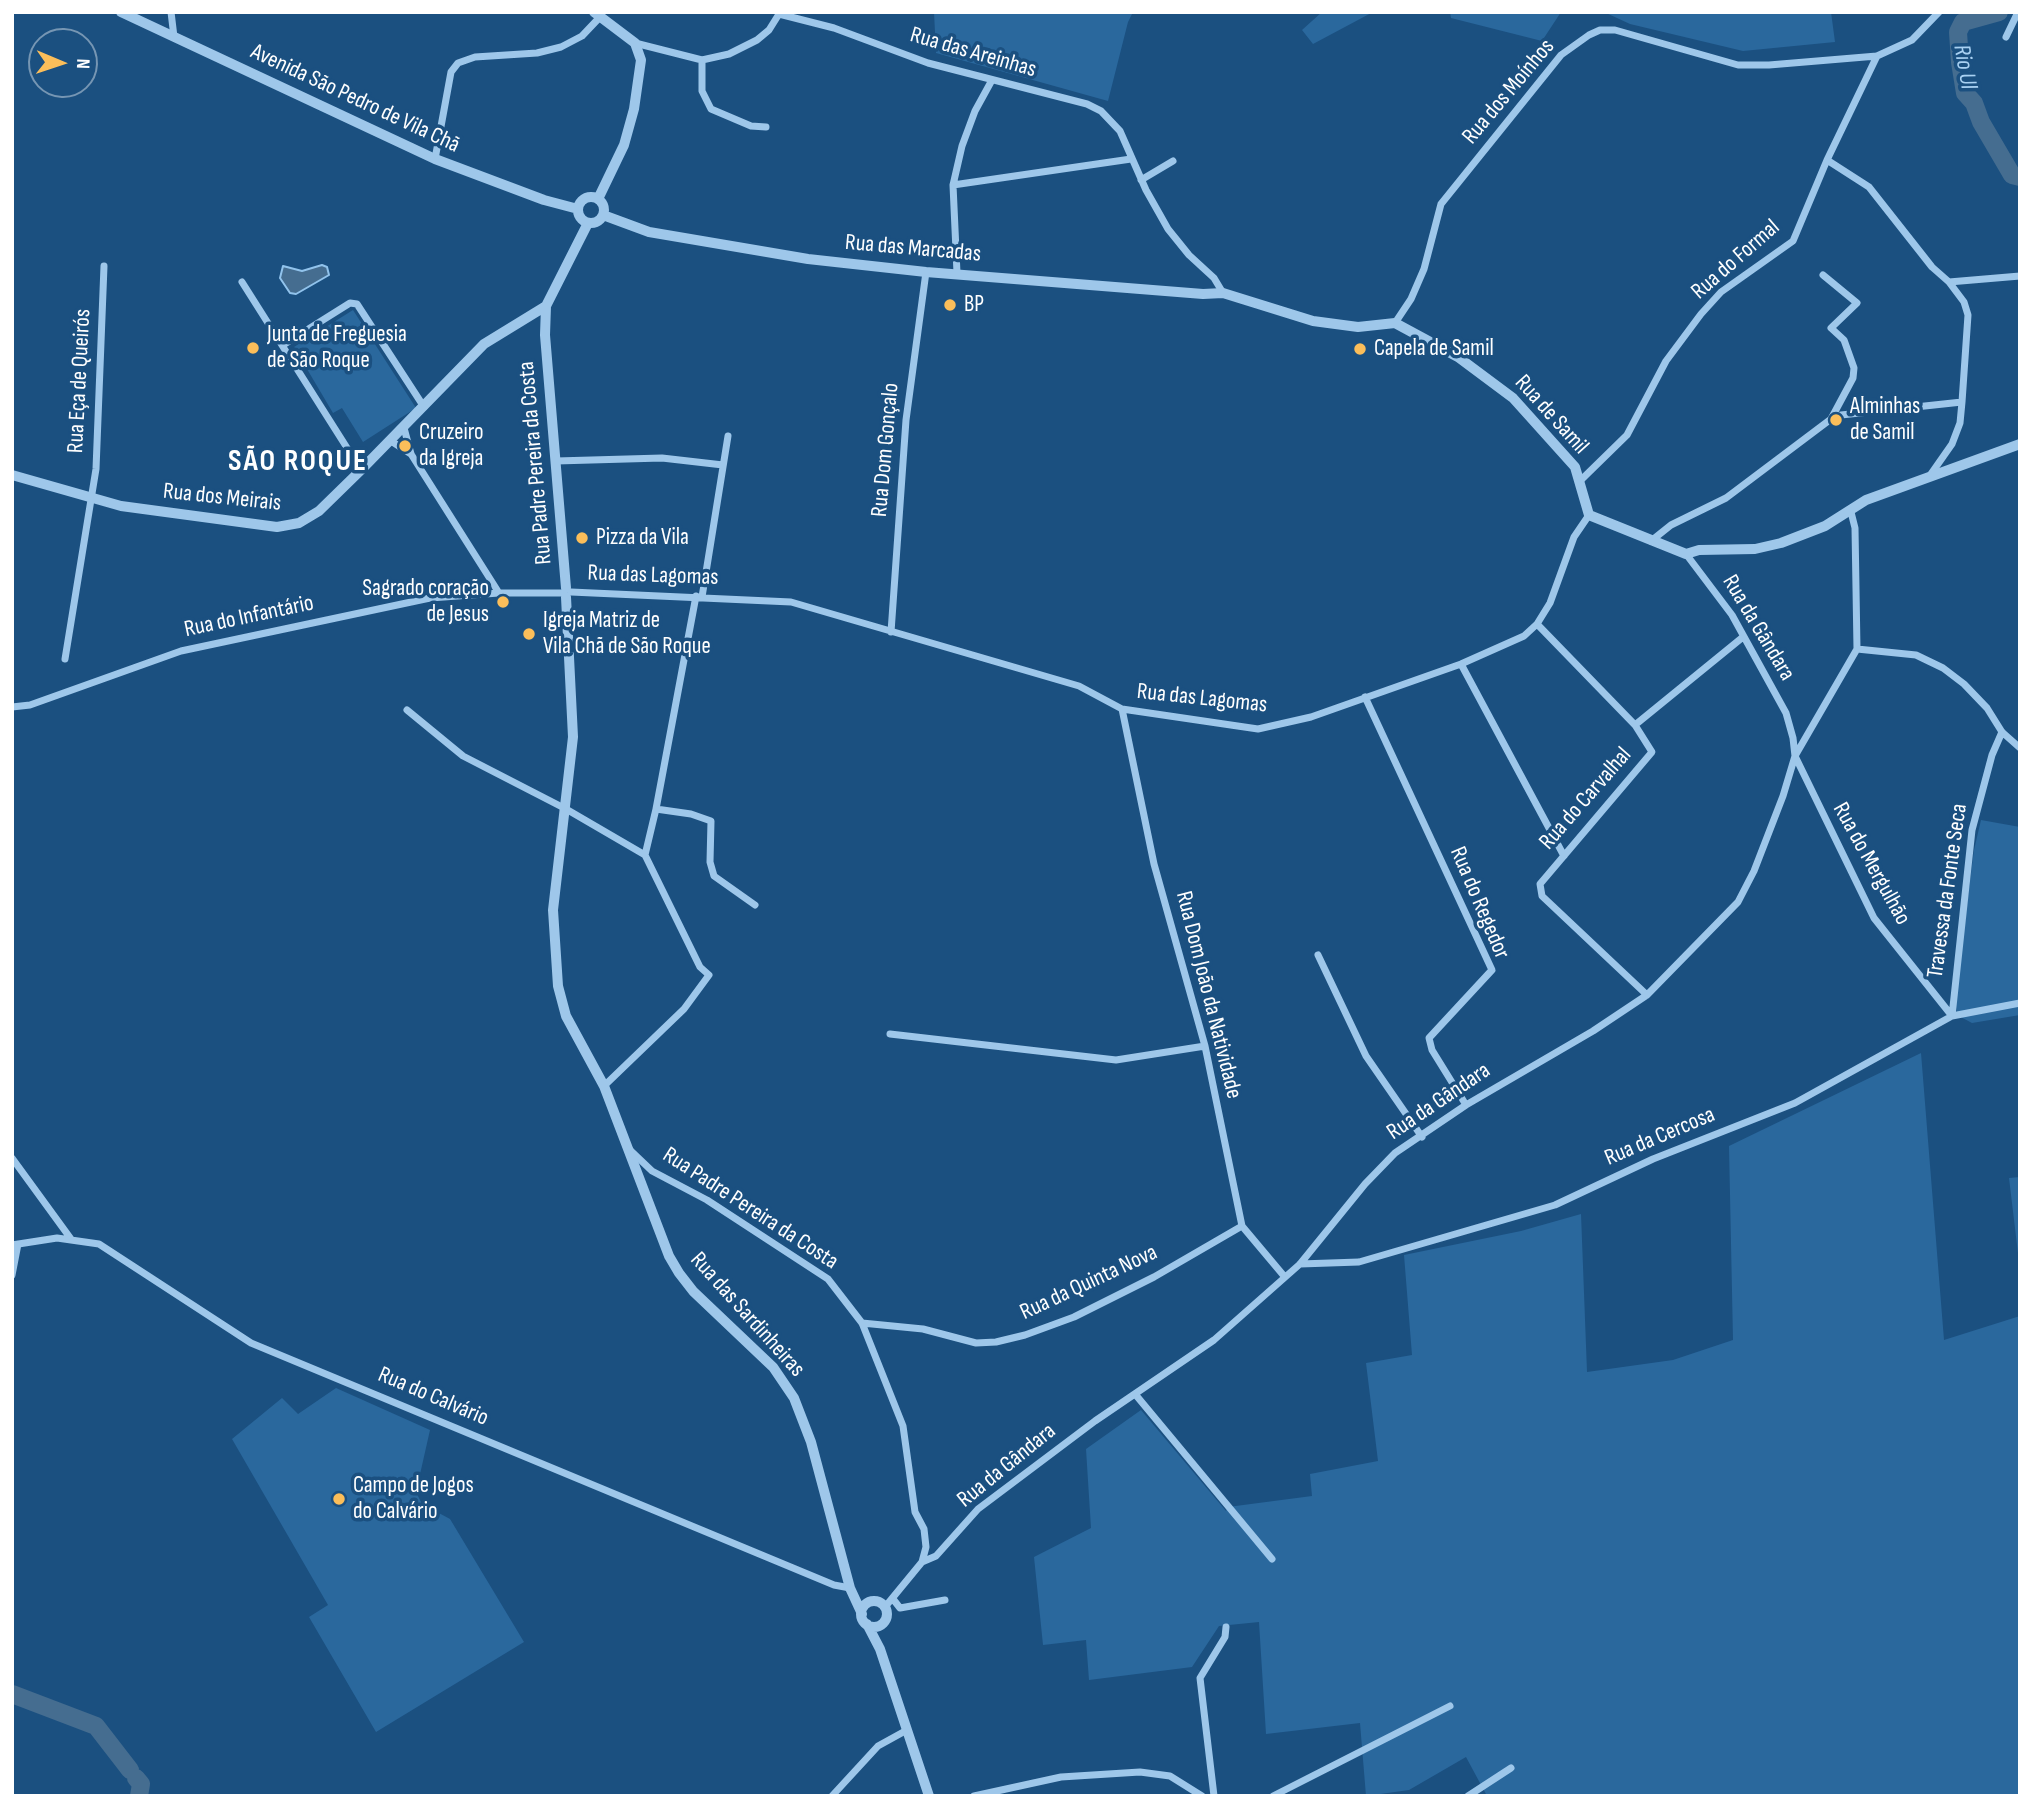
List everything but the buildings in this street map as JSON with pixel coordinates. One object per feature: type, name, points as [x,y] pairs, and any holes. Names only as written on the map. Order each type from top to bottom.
[{"type":"street","name":"Avenida São Pedro de Vila Chã","points":[[121,12],[435,159],[533,196],[578,209]]},
{"type":"street","points":[[171,12],[174,37]]},
{"type":"street","name":"Rua dos Moínhos","points":[[1395,323],[1411,299],[1424,269],[1441,204],[1562,55],[1589,35],[1600,30],[1615,30],[1738,65],[1877,56],[1912,40],[1939,12]]},
{"type":"street","points":[[2006,37],[2018,12]]},
{"type":"street","name":"Rua das Areinhas","points":[[635,43],[702,60],[729,54],[757,40],[769,30],[779,13],[834,28],[899,53],[1087,104],[1101,111],[1120,131],[1141,180],[1168,229],[1223,293]]},
{"type":"street","points":[[435,159],[451,72],[458,63],[475,57],[537,53],[561,47],[582,36],[597,15],[635,43],[641,60],[634,109],[624,145],[598,200]]},
{"type":"street","name":"Rua do Formal","points":[[1581,480],[1627,435],[1666,361],[1701,314],[1721,292],[1793,241],[1827,160],[1877,56]]},
{"type":"street","points":[[702,60],[702,90],[710,109],[751,125],[766,127]]},
{"type":"street","points":[[957,273],[953,185],[966,135],[992,80]]},
{"type":"street","points":[[953,185],[1131,159]]},
{"type":"street","points":[[1827,160],[1868,187],[1932,267],[1949,282],[1964,302],[1968,315],[1960,423],[1952,444],[1931,474]]},
{"type":"street","points":[[1141,180],[1173,161]]},
{"type":"street","points":[[586,198],[598,200],[604,208],[603,215],[597,222],[588,223],[580,216],[578,209],[586,198]]},
{"type":"street","name":"Rua das Marcadas","points":[[603,215],[649,232],[808,258],[926,272],[1203,294],[1223,293]]},
{"type":"street","points":[[546,306],[588,223]]},
{"type":"street","name":"Rua Eça de Queirós","points":[[65,659],[96,469],[104,266]]},
{"type":"street","name":"Rua Dom Gonçalo","points":[[891,632],[906,420],[926,272]]},
{"type":"street","points":[[1824,275],[1857,303],[1831,328],[1844,340],[1854,368],[1853,378],[1831,419]]},
{"type":"street","points":[[1949,282],[2020,276]]},
{"type":"street","points":[[242,282],[361,470]]},
{"type":"street","points":[[1223,293],[1313,321],[1358,327],[1395,323]]},
{"type":"street","points":[[283,345],[350,303],[357,304],[425,408]]},
{"type":"street","name":"Rua dos Meirais","points":[[12,474],[121,506],[277,527],[299,523],[319,511],[425,408],[484,344],[546,306]]},
{"type":"street","name":"Rua Padre Pereira da Costa","points":[[546,306],[545,335],[566,593],[573,737],[553,910],[558,986],[566,1016],[604,1086],[630,1151],[652,1171],[707,1200],[828,1279],[862,1322],[903,1426],[915,1512],[924,1529],[926,1547],[922,1562]]},
{"type":"street","name":"Rua Padre Pereira da Costa","points":[[526,319],[545,335]]},
{"type":"street","name":"Rua de Samil","points":[[1395,323],[1495,381],[1575,467],[1581,480],[1589,515]]},
{"type":"street","points":[[1651,541],[1671,525],[1726,498],[1831,419],[1842,415],[1962,401]]},
{"type":"street","points":[[397,434],[411,454]]},
{"type":"street","points":[[397,434],[499,593]]},
{"type":"street","points":[[645,855],[699,596],[728,436]]},
{"type":"street","points":[[1589,515],[1686,554],[1699,550],[1755,548],[1781,543],[1825,526],[1851,512],[1866,500],[1931,474],[2020,444]]},
{"type":"street","points":[[556,461],[662,458],[723,465]]},
{"type":"street","points":[[1795,756],[1857,649],[1855,528],[1851,512]]},
{"type":"street","name":"Rua das Lagomas","points":[[499,593],[699,596],[791,602],[1079,686],[1122,709],[1258,729],[1311,717],[1461,664],[1524,636],[1537,624],[1550,603],[1574,537],[1589,515]]},
{"type":"street","name":"Rua da Gândara","points":[[889,1603],[922,1562],[936,1556],[978,1509],[1214,1340],[1300,1264],[1365,1184],[1395,1153],[1466,1105],[1594,1031],[1647,995],[1738,902],[1770,833],[1795,756],[1786,713],[1726,604],[1686,554]]},
{"type":"street","name":"Rua do Infantário","points":[[12,707],[40,701],[180,651],[430,598],[499,593]]},
{"type":"street","name":"Rua do Carvalhal","points":[[1537,624],[1635,725],[1652,752],[1539,884],[1542,896],[1647,995]]},
{"type":"street","points":[[1635,725],[1743,637]]},
{"type":"street","points":[[1857,649],[1916,655],[1942,668],[1964,684],[1987,708],[2003,732],[2020,748]]},
{"type":"street","points":[[1461,664],[1564,856]]},
{"type":"street","name":"Rua do Regedor","points":[[1366,697],[1492,970],[1429,1038],[1432,1050],[1466,1105]]},
{"type":"street","name":"Rua Dom João da Natividade","points":[[1122,709],[1154,864],[1205,1046],[1242,1226],[1284,1276]]},
{"type":"street","points":[[407,710],[463,756],[566,809],[645,855],[700,967],[709,975],[684,1009],[604,1086]]},
{"type":"street","name":"Travessa da Fonte Seca","points":[[1952,1016],[1972,830],[1992,755],[2003,732]]},
{"type":"street","name":"Rua do Mergulhão","points":[[1795,756],[1874,918],[1952,1016]]},
{"type":"street","points":[[656,809],[691,814],[711,821],[710,862],[714,876],[755,905]]},
{"type":"street","points":[[1318,955],[1366,1056],[1422,1137]]},
{"type":"street","name":"Rua da Cercosa","points":[[1300,1264],[1359,1262],[1555,1205],[1653,1159],[1795,1103],[1952,1016],[2020,1003]]},
{"type":"street","points":[[890,1034],[1116,1060],[1205,1046]]},
{"type":"street","name":"Rua das Sardinheiras","points":[[630,1151],[669,1256],[679,1273],[693,1291],[773,1367],[794,1398],[811,1442],[850,1588],[880,1649]]},
{"type":"street","points":[[12,1158],[71,1239]]},
{"type":"street","name":"Rua da Quinta Nova","points":[[862,1322],[923,1329],[976,1343],[996,1342],[1025,1335],[1074,1317],[1154,1277],[1242,1226]]},
{"type":"street","name":"Rua do Calvário","points":[[15,1245],[71,1239],[99,1244],[251,1343],[834,1586],[850,1588]]},
{"type":"street","points":[[12,1275],[15,1245]]},
{"type":"street","points":[[1135,1394],[1272,1559]]},
{"type":"street","points":[[850,1588],[872,1601],[889,1603],[900,1608],[945,1600]]},
{"type":"street","points":[[872,1601],[866,1604],[864,1619],[882,1624]]},
{"type":"street","points":[[889,1603],[882,1624],[880,1649],[929,1796]]},
{"type":"street","points":[[1214,1796],[1200,1678],[1225,1637],[1226,1627]]},
{"type":"street","points":[[1273,1796],[1450,1706]]},
{"type":"street","points":[[832,1796],[878,1746],[907,1730]]},
{"type":"street","points":[[1468,1796],[1511,1768]]},
{"type":"street","points":[[974,1796],[1061,1777],[1140,1772],[1170,1776],[1202,1796]]},
{"type":"shaded area","points":[[934,12],[1133,12],[1128,22],[1108,101],[936,53]]},
{"type":"shaded area","points":[[1322,12],[1373,12],[1313,44],[1302,30]]},
{"type":"shaded area","points":[[1450,12],[1561,12],[1542,41],[1451,18]]},
{"type":"shaded area","points":[[1604,12],[1831,12],[1835,42],[1743,51],[1630,24]]},
{"type":"shaded area","points":[[322,265],[327,267],[329,275],[296,294],[290,293],[280,278],[283,266],[302,271]]},
{"type":"shaded area","points":[[353,310],[416,408],[363,442],[342,408],[333,413],[294,347]]},
{"type":"shaded area","points":[[1981,820],[2020,827],[2020,1015],[1972,1023],[1957,1015],[1955,998],[1974,850]]},
{"type":"shaded area","points":[[1921,1053],[1944,1340],[2020,1316],[2020,1796],[1487,1796],[1466,1757],[1409,1790],[1366,1796],[1360,1723],[1266,1734],[1259,1622],[1219,1626],[1192,1667],[1089,1680],[1086,1640],[1043,1645],[1034,1557],[1091,1528],[1086,1449],[1141,1410],[1226,1511],[1228,1507],[1312,1496],[1310,1474],[1378,1461],[1366,1363],[1412,1355],[1404,1255],[1521,1231],[1581,1214],[1587,1372],[1673,1360],[1733,1340],[1729,1146]]},
{"type":"shaded area","points":[[2020,1177],[2020,1270],[2009,1178]]},
{"type":"shaded area","points":[[336,1388],[430,1430],[416,1492],[422,1504],[450,1519],[524,1642],[376,1732],[309,1617],[328,1605],[232,1439],[282,1398],[298,1414]]},
{"type":"waterway","name":"Rio Ul","points":[[1999,12],[1963,22],[1958,32],[1960,62],[1965,93],[1974,103],[1981,122],[2012,175],[2020,177]]},
{"type":"waterway","points":[[12,1694],[96,1726],[130,1770]]},
{"type":"waterway","points":[[136,1778],[141,1784],[139,1796]]},
{"type":"place","name":"BP","points":[[950,305]]},
{"type":"place","name":"Junta de Freguesia de São Roque","points":[[253,348]]},
{"type":"place","name":"Capela de Samil","points":[[1360,349]]},
{"type":"place","name":"Alminhas de Samil","points":[[1836,420]]},
{"type":"place","name":"Cruzeiro da Igreja","points":[[405,446]]},
{"type":"place","name":"Pizza da Vila","points":[[582,538]]},
{"type":"place","name":"Sagrado coração de Jesus","points":[[503,602]]},
{"type":"place","name":"Igreja Matriz de Vila Chã de São Roque","points":[[529,634]]},
{"type":"place","name":"Campo de Jogos do Calvário","points":[[339,1499]]},
{"type":"district","name":"SÃO ROQUE","points":[[298,462]]}]
